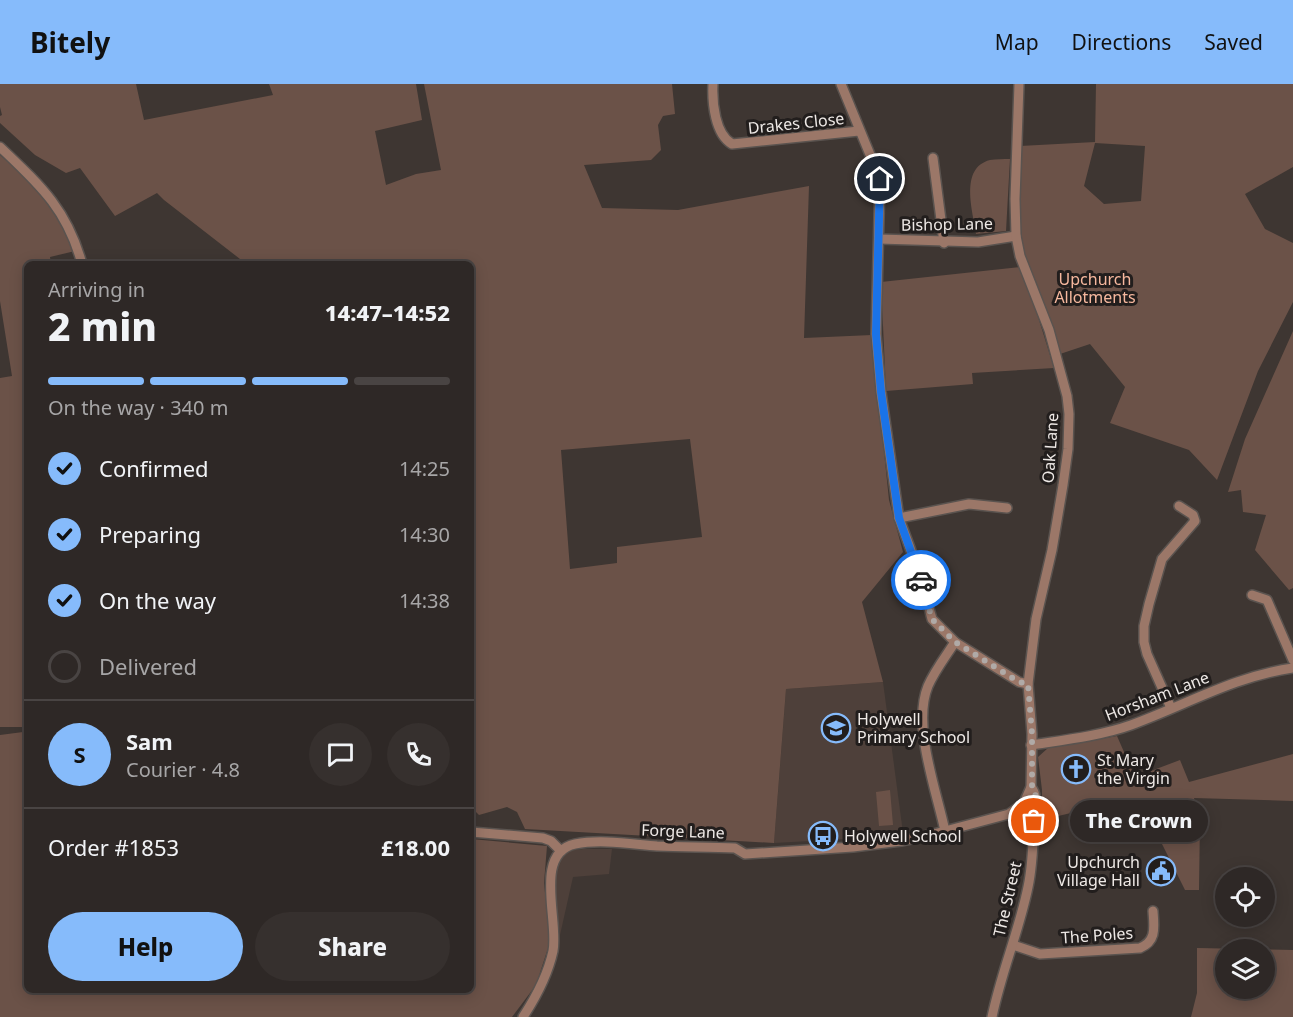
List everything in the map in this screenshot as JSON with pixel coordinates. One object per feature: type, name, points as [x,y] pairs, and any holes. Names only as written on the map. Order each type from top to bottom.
[{"type":"street","name":"Drakes Close","points":[[712,84],[718,129],[722,136],[732,144],[859,131]]},
{"type":"street","points":[[841,84],[880,179],[876,334],[881,392],[899,518],[920,575],[932,619],[955,642],[1019,682],[1028,684]]},
{"type":"street","name":"Oak Lane","points":[[1019,84],[1016,236],[1020,256],[1049,330],[1067,396],[1069,414],[1068,449],[1063,485],[1052,550],[1036,619],[1028,684],[1032,788]]},
{"type":"street","points":[[0,147],[51,198],[73,234],[81,261]]},
{"type":"street","points":[[933,158],[944,243]]},
{"type":"street","name":"Bishop Lane","points":[[879,239],[944,243],[978,242],[1016,236]]},
{"type":"street","points":[[899,518],[969,504],[1003,507],[1000,495]]},
{"type":"street","points":[[1171,708],[1148,656],[1144,633],[1149,604],[1162,559],[1195,521],[1193,516],[1179,506]]},
{"type":"street","points":[[1252,595],[1267,600],[1293,660]]},
{"type":"street","points":[[945,831],[924,739],[921,713],[930,682],[955,642]]},
{"type":"street","name":"Horsham Lane","points":[[1031,745],[1123,727],[1249,678],[1293,668]]},
{"type":"street","points":[[1032,788],[1023,804],[1033,815]]},
{"type":"street","name":"The Street","points":[[992,1017],[1030,878],[1034,840],[1033,815],[1036,809],[1035,793],[1032,788]]},
{"type":"street","name":"Forge Lane","points":[[561,851],[576,844],[606,843],[735,848],[745,854],[863,845],[901,841],[945,831],[1013,812],[1023,804]]},
{"type":"street","points":[[474,832],[543,838],[550,840],[561,851],[554,860],[551,874],[555,933],[553,950],[541,986],[523,1017]]},
{"type":"street","name":"The Poles","points":[[1013,945],[1040,954],[1140,948],[1148,945],[1153,938],[1153,911]]},
{"type":"shaded area","name":"Holywell Primary School","points":[[883,682],[903,833],[774,843],[786,689]]},
{"type":"shaded area","points":[[612,849],[609,874],[573,877],[560,935],[554,885],[556,865],[567,851]]},
{"type":"green space","points":[[0,84],[136,84],[144,120],[273,95],[269,84],[416,84],[422,120],[375,131],[386,185],[416,174],[441,170],[424,84],[672,84],[675,114],[663,116],[658,125],[661,150],[651,160],[584,165],[602,208],[678,210],[809,186],[804,338],[872,335],[889,500],[903,552],[862,602],[883,682],[786,689],[774,843],[525,829],[517,812],[507,807],[479,815],[474,810],[474,261],[239,261],[240,259],[157,193],[115,216],[80,168],[66,173],[35,155],[0,123],[2,115]],"holes":[[[690,439],[702,537],[617,547],[617,563],[570,569],[561,450]]]},
{"type":"green space","name":"Upchurch Allotments","points":[[1096,84],[1293,84],[1293,167],[1245,194],[1265,229],[1293,243],[1293,302],[1258,371],[1217,480],[1189,450],[1110,423],[1125,387],[1090,344],[1060,354],[1036,282],[1022,250],[1020,146],[1095,142]],"holes":[[[1095,143],[1145,146],[1141,201],[1104,204],[1084,186]]]},
{"type":"green space","points":[[0,155],[41,190],[61,218],[75,251],[50,257],[51,261],[24,261],[24,727],[0,727],[0,378],[12,376],[0,301]]},
{"type":"green space","points":[[1010,159],[1006,231],[976,234],[970,191],[974,172],[980,165],[990,160]]},
{"type":"green space","points":[[1020,267],[1054,368],[972,373],[973,384],[886,391],[881,282]]},
{"type":"green space","points":[[1293,331],[1293,588],[1289,590],[1255,550],[1266,515],[1243,512],[1241,490],[1228,492],[1245,439]]},
{"type":"green space","points":[[23,732],[24,738],[24,993],[474,993],[474,839],[547,846],[544,883],[550,942],[536,985],[512,1017],[0,1017],[0,735]]},
{"type":"green space","points":[[1117,736],[1135,777],[1180,760],[1189,782],[1293,754],[1293,801],[1194,798],[1200,820],[1199,890],[1185,890],[1139,798],[1127,799],[1126,823],[1087,828],[1083,810],[1042,820],[1042,790],[1038,757],[1048,748]]},
{"type":"green space","points":[[890,790],[893,825],[879,826],[876,792]]},
{"type":"green space","points":[[1197,948],[1215,948],[1215,999],[1275,999],[1275,950],[1293,950],[1293,1017],[1191,1017],[1197,993]]},
{"type":"way so far","points":[[921,580],[932,619],[955,642],[1019,682],[1028,684],[1032,734],[1032,788],[1036,799],[1034,821]]},
{"type":"place","name":"Holywell Primary School","points":[[836,728]]},
{"type":"place","name":"St Mary the Virgin","points":[[1076,769]]},
{"type":"place","name":"The Crown","points":[[1034,821]]},
{"type":"place","name":"Holywell School","points":[[823,836]]},
{"type":"place","name":"Upchurch Village Hall","points":[[1161,871]]},
{"type":"route","points":[[880,179],[876,334],[881,392],[899,518],[921,580]]}]
